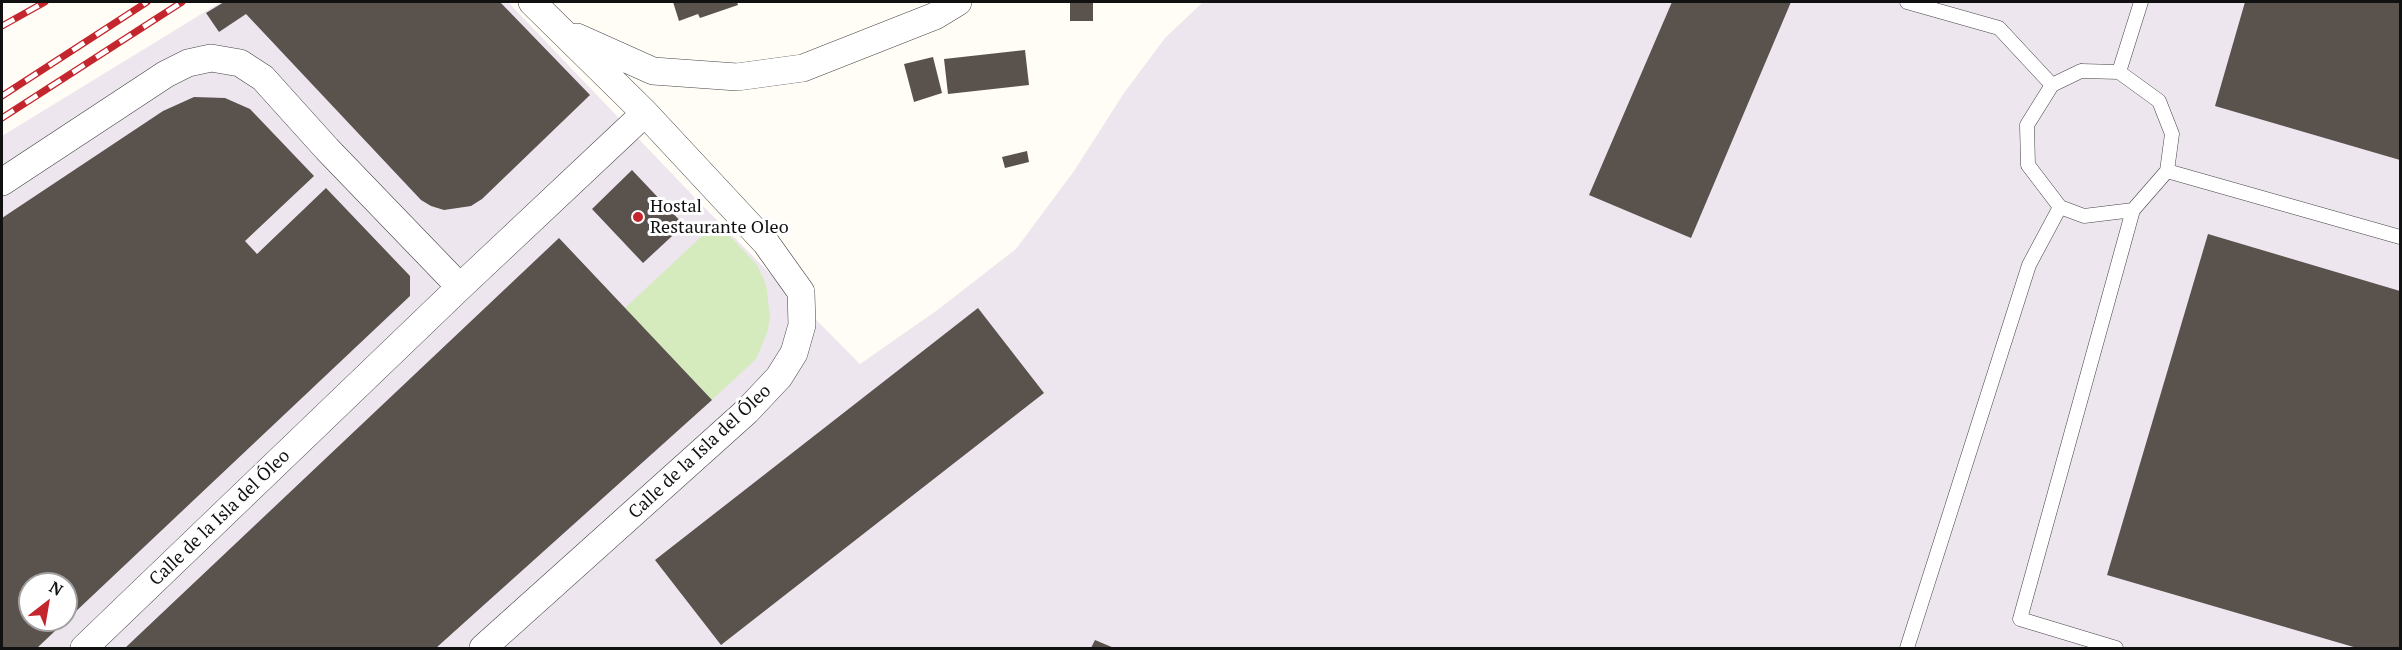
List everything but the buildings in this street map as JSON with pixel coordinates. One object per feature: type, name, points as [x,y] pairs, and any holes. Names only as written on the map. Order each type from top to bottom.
[{"type":"street","name":"Calle de la Isla del Óleo","points":[[483,648],[747,411],[779,377],[794,353],[802,325],[801,292],[766,243],[645,113],[532,2]]},
{"type":"street","points":[[560,29],[653,71],[737,77],[803,68],[935,16],[958,2]]},
{"type":"street","points":[[2,182],[166,74],[188,63],[212,58],[240,63],[263,78],[327,149],[460,287]]},
{"type":"street","name":"Calle de la Isla del Óleo","points":[[84,648],[645,113]]},
{"type":"lane","points":[[1907,2],[1999,28],[2052,85]]},
{"type":"lane","points":[[2119,72],[2141,2]]},
{"type":"lane","points":[[2116,648],[2020,619],[2133,210],[2167,171],[2172,134],[2159,101],[2119,72],[2081,71],[2052,85],[2027,125],[2028,165],[2060,207],[2084,216],[2133,210]]},
{"type":"lane","points":[[2167,171],[2400,237]]},
{"type":"lane","points":[[1908,648],[2028,266],[2060,207]]},
{"type":"shaded area","points":[[221,2],[508,2],[699,202],[860,364],[936,311],[1016,249],[1074,171],[1124,93],[1165,38],[1203,2],[2400,2],[2400,648],[2,648],[2,136]]},
{"type":"green space","points":[[717,222],[757,265],[766,284],[770,316],[768,331],[756,359],[712,400],[625,308]]},
{"type":"railway","points":[[2,26],[45,2]]},
{"type":"railway","points":[[2,96],[147,2]]},
{"type":"railway","points":[[2,118],[182,2]]},
{"type":"place","name":"Hostal Restaurante Oleo","points":[[638,217]]}]
